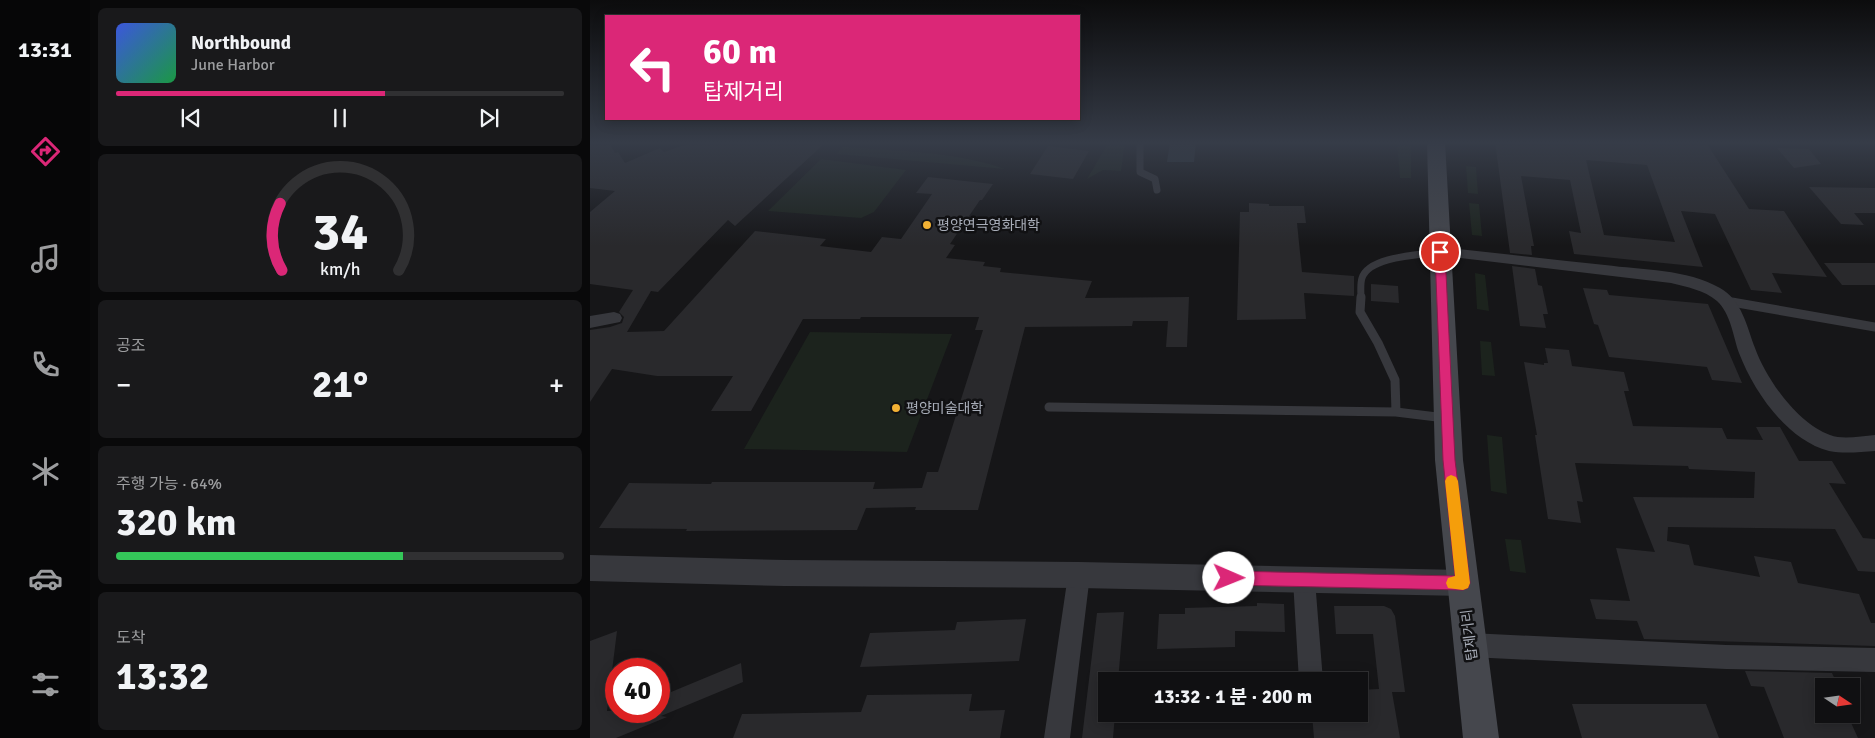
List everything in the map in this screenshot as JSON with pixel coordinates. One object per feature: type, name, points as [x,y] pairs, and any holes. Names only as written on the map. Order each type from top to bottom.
[{"type":"main road","name":"탑제거리","points":[[1437,176],[1449,460],[1481,738]]},
{"type":"street","points":[[1440,252],[1671,278],[1697,284],[1714,292],[1726,301],[1733,313],[1750,358],[1763,385],[1781,406],[1814,437],[1828,443],[1850,445],[1875,443]]},
{"type":"street","points":[[590,322],[614,318]]},
{"type":"street","points":[[590,568],[785,573],[1079,575],[1463,583]]},
{"type":"street","points":[[1057,738],[1079,575]]},
{"type":"street","points":[[1304,580],[1310,672]]},
{"type":"street","points":[[1470,646],[1736,657],[1875,660]]},
{"type":"lane","points":[[1150,176],[1155,179],[1157,190]]},
{"type":"lane","points":[[1396,412],[1395,380],[1378,343],[1360,312],[1362,278],[1370,267],[1394,258],[1440,252]]},
{"type":"lane","points":[[1726,301],[1875,327]]},
{"type":"lane","points":[[1049,407],[1396,412],[1447,418]]},
{"type":"shaded area","points":[[803,176],[901,176],[874,212],[861,218],[768,211]]},
{"type":"shaded area","points":[[1400,176],[1411,176],[1411,178],[1400,178]]},
{"type":"shaded area","points":[[1467,176],[1477,176],[1478,194],[1468,193]]},
{"type":"shaded area","points":[[1469,203],[1479,204],[1482,236],[1472,235]]},
{"type":"shaded area","points":[[1475,273],[1485,275],[1489,311],[1477,309]]},
{"type":"shaded area","points":[[810,332],[952,334],[907,452],[744,449]]},
{"type":"shaded area","points":[[1480,341],[1491,342],[1495,376],[1482,375]]},
{"type":"shaded area","points":[[1487,435],[1502,437],[1507,494],[1491,491]]},
{"type":"shaded area","points":[[1505,539],[1521,540],[1526,573],[1510,571]]},
{"type":"building","points":[[590,176],[789,176],[735,226],[728,220],[658,292],[651,291],[627,332],[664,331],[755,231],[826,239],[820,246],[871,252],[882,237],[901,239],[932,194],[916,193],[928,177],[993,184],[950,244],[955,245],[946,258],[985,262],[983,266],[1001,268],[1000,272],[1092,281],[1085,298],[1189,297],[1187,347],[1166,347],[1168,321],[1133,321],[1132,326],[1025,327],[978,510],[915,510],[916,507],[866,508],[857,530],[686,531],[687,529],[599,528],[629,483],[875,482],[873,489],[922,488],[927,472],[938,472],[983,330],[975,330],[979,317],[803,319],[751,411],[711,411],[733,376],[657,376],[612,369],[590,402],[590,330],[622,323],[624,317],[619,312],[633,290],[590,284],[590,212],[615,191],[590,188]]},
{"type":"building","points":[[1051,176],[1074,176],[1073,179]]},
{"type":"building","points":[[1500,176],[1521,176],[1534,246],[1531,246],[1532,255],[1510,253]]},
{"type":"building","points":[[1526,176],[1590,176],[1604,235],[1675,242],[1651,176],[1728,176],[1749,209],[1784,211],[1827,277],[1772,273],[1782,293],[1751,290],[1715,214],[1681,211],[1703,267],[1574,254],[1569,231],[1581,233],[1570,180]]},
{"type":"building","points":[[1809,187],[1875,188],[1875,213],[1854,213],[1864,225],[1841,224]]},
{"type":"building","points":[[1249,203],[1269,204],[1269,206],[1304,206],[1306,223],[1297,223],[1302,272],[1354,276],[1354,296],[1304,293],[1306,319],[1237,320],[1240,212],[1249,212]]},
{"type":"building","points":[[1824,263],[1875,263],[1875,285],[1842,285]]},
{"type":"building","points":[[1512,266],[1535,269],[1538,285],[1542,286],[1548,314],[1543,314],[1546,328],[1520,326]]},
{"type":"building","points":[[1371,284],[1398,286],[1399,303],[1371,301]]},
{"type":"building","points":[[1583,288],[1607,290],[1609,295],[1708,304],[1742,383],[1712,380],[1707,367],[1609,357],[1598,325],[1594,324]]},
{"type":"building","points":[[1545,348],[1569,350],[1572,366],[1624,372],[1629,391],[1624,391],[1633,426],[1722,428],[1727,439],[1763,440],[1756,427],[1780,427],[1799,461],[1832,461],[1846,484],[1829,483],[1863,538],[1875,539],[1875,572],[1858,571],[1835,529],[1668,527],[1667,541],[1689,545],[1694,565],[1760,577],[1754,556],[1791,562],[1798,583],[1859,594],[1871,623],[1875,623],[1875,646],[1644,639],[1637,621],[1596,619],[1590,599],[1630,601],[1616,548],[1655,552],[1633,497],[1754,498],[1755,472],[1689,469],[1688,466],[1575,463],[1583,502],[1577,501],[1581,523],[1548,519],[1535,435],[1537,435],[1524,362],[1544,365],[1544,363],[1548,363]]},
{"type":"building","points":[[1257,603],[1284,604],[1285,632],[1235,631],[1235,647],[1157,649],[1159,614],[1185,614],[1185,608],[1257,606]]},
{"type":"building","points":[[1334,606],[1384,606],[1391,609],[1395,616],[1405,692],[1392,692],[1400,738],[1314,738],[1313,722],[1368,722],[1368,690],[1379,689],[1373,634],[1336,634]]},
{"type":"building","points":[[1124,612],[1119,672],[1098,672],[1098,722],[1114,722],[1113,738],[1082,738],[1097,613]]},
{"type":"building","points":[[1026,619],[1019,661],[860,667],[870,633],[955,630],[957,622]]},
{"type":"building","points":[[617,631],[614,658],[605,658],[605,723],[652,723],[616,738],[590,738],[590,641]]},
{"type":"building","points":[[741,663],[743,682],[670,712],[670,692]]},
{"type":"building","points":[[1745,671],[1832,673],[1834,678],[1815,678],[1815,723],[1851,723],[1858,738],[1784,738],[1764,687],[1751,686]]},
{"type":"building","points":[[972,694],[969,711],[1005,710],[1000,738],[733,738],[742,714],[861,712],[867,695]]},
{"type":"building","points":[[1572,704],[1706,704],[1719,738],[1582,738]]},
{"type":"slow traffic","points":[[1451,481],[1463,583],[1453,583]]},
{"type":"place","name":"평양연극영화대학","points":[[927,225]]},
{"type":"place","name":"평양미술대학","points":[[896,408]]},
{"type":"route","points":[[1229,578],[1463,583],[1449,460],[1440,252]]}]
